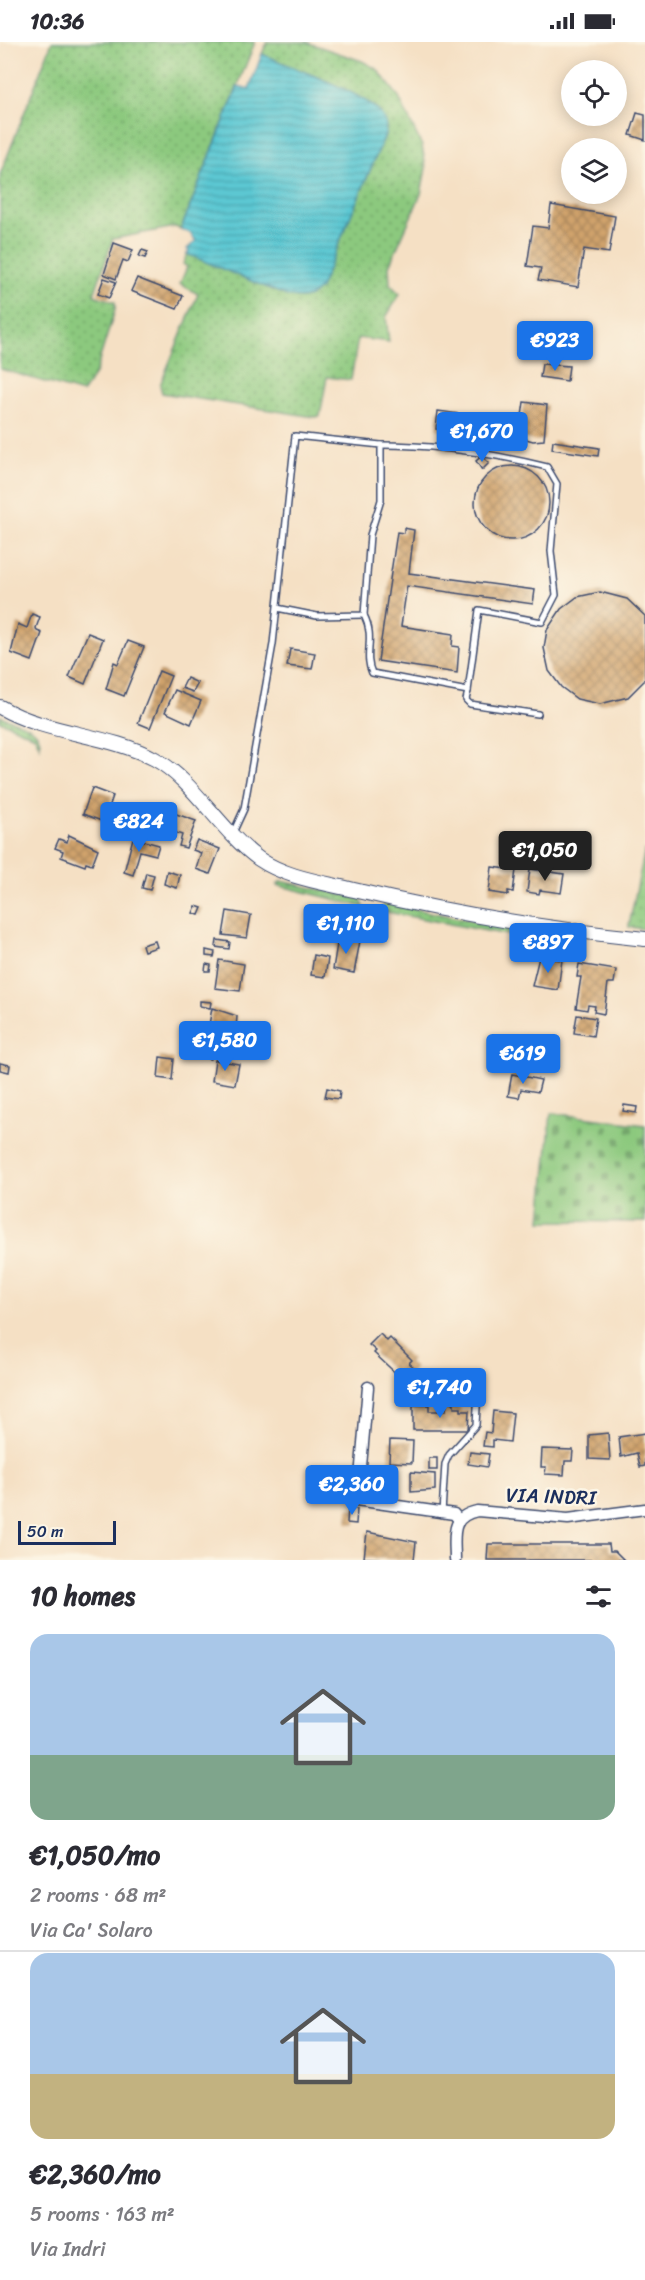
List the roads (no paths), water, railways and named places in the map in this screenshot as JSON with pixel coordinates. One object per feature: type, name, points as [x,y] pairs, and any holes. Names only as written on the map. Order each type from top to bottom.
[{"type":"street","points":[[0,707],[35,723],[123,746],[154,758],[178,777],[231,836],[260,859],[300,877],[475,916],[557,930],[645,939]]},
{"type":"street","points":[[368,1387],[354,1499],[454,1514],[458,1519],[455,1529],[455,1560]]},
{"type":"street","name":"VIA INDRI","points":[[458,1519],[466,1513],[477,1511],[568,1519],[645,1509]]},
{"type":"lane","points":[[231,836],[244,809],[277,608],[295,436],[381,445],[431,445],[499,455],[548,467],[557,484],[551,550],[556,596],[542,622],[479,610],[466,700],[470,704],[538,714]]},
{"type":"lane","points":[[381,445],[381,500],[370,535],[364,615],[371,628],[369,667],[372,673],[468,691]]},
{"type":"lane","points":[[277,608],[317,616],[364,615]]},
{"type":"lane","points":[[442,1513],[445,1464],[449,1455],[476,1425],[479,1374]]},
{"type":"water","points":[[262,54],[346,90],[375,108],[386,123],[385,135],[320,288],[305,298],[287,296],[187,254],[189,251],[187,249],[196,241],[190,233],[181,229],[238,86],[249,89]]}]
